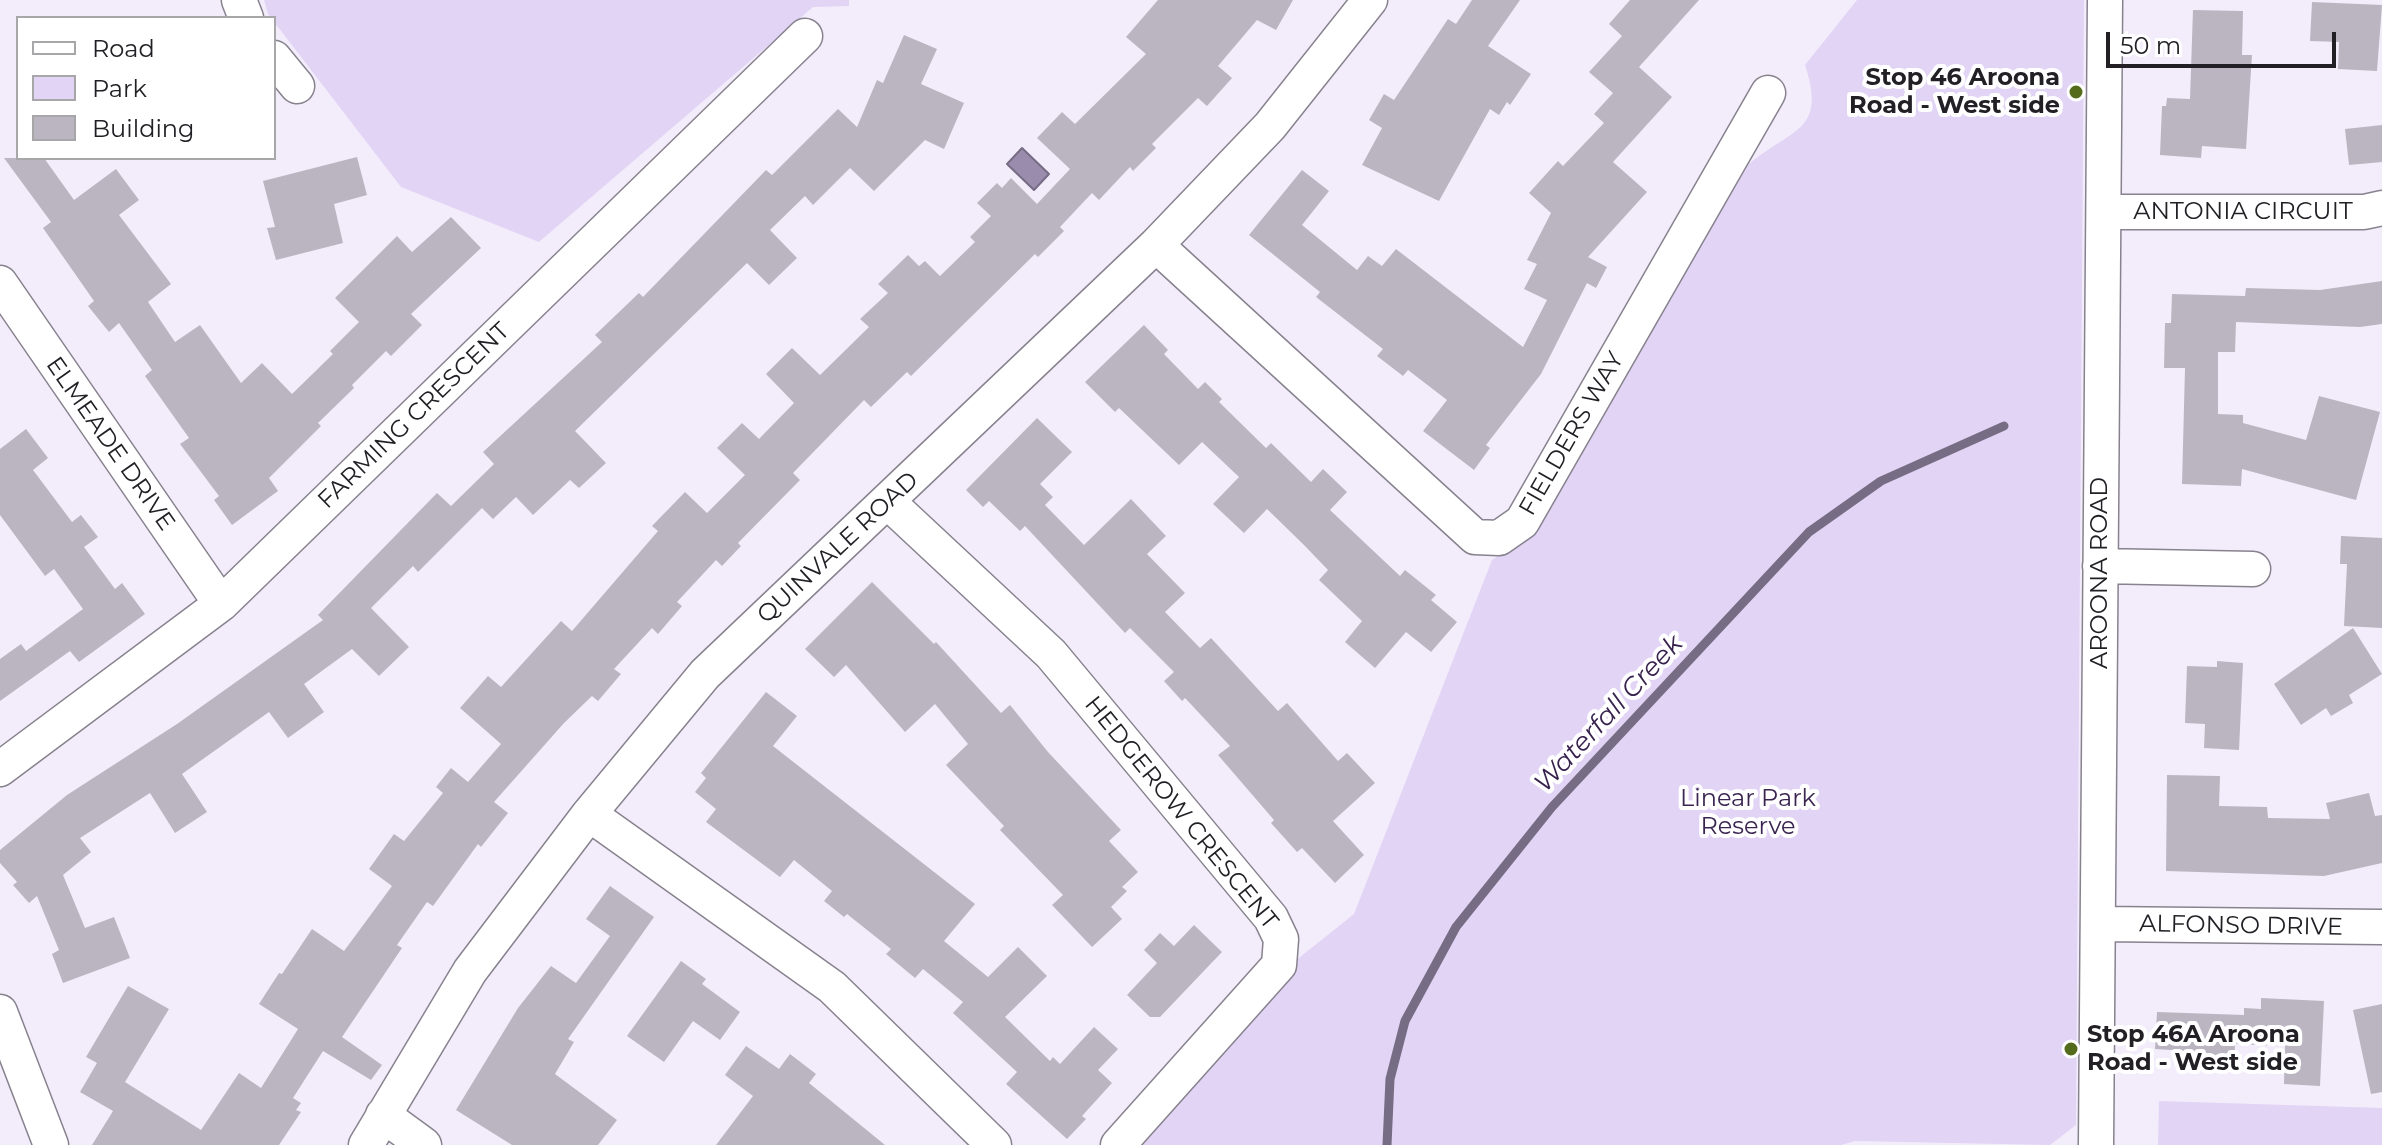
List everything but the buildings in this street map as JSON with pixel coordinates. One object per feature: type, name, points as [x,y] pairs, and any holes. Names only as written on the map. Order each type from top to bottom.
[{"type":"street","name":"QUINVALE ROAD","points":[[366,1145],[470,971],[589,814],[705,674],[1156,245],[1270,126],[1370,0]]},
{"type":"street","name":"AROONA ROAD","points":[[2096,1145],[2105,0]]},
{"type":"street","name":"FARMING CRESCENT","points":[[0,769],[221,604],[805,36]]},
{"type":"street","points":[[276,60],[297,86]]},
{"type":"street","name":"FIELDERS WAY","points":[[1156,245],[1475,537],[1499,538],[1522,522],[1768,93]]},
{"type":"street","name":"ANTONIA CIRCUIT","points":[[2105,212],[2364,212],[2382,208]]},
{"type":"street","name":"ELMEADE DRIVE","points":[[0,283],[221,604]]},
{"type":"street","name":"HEDGEROW CRESCENT","points":[[888,502],[1051,654],[1271,918],[1281,939],[1279,965],[1118,1145]]},
{"type":"street","points":[[2100,566],[2253,569]]},
{"type":"street","points":[[589,814],[832,987],[994,1145]]},
{"type":"street","name":"ALFONSO DRIVE","points":[[2100,924],[2382,927]]},
{"type":"street","points":[[2,1027],[51,1145]]},
{"type":"street","points":[[383,1115],[424,1145]]},
{"type":"green space","points":[[264,0],[849,0],[849,6],[813,7],[539,242],[401,187],[276,24],[276,16],[268,14]]},
{"type":"green space","name":"Linear Park Reserve","points":[[1857,0],[2084,0],[2076,1125],[2050,1145],[1855,1141],[1841,1145],[1136,1145],[1295,961],[1354,914],[1492,560],[1526,538],[1749,164],[1791,135],[1808,116],[1812,104],[1811,87],[1805,65]]},
{"type":"green space","points":[[2159,1101],[2382,1108],[2382,1145],[2158,1145]]},
{"type":"shaded area","points":[[1022,148],[1049,174],[1034,190],[1007,164]]},
{"type":"waterway","name":"Waterfall Creek","points":[[1387,1145],[1390,1079],[1405,1021],[1456,927],[1552,807],[1809,532],[1881,481],[2004,426]]},
{"type":"place","name":"Stop 46 Aroona Road - West side","points":[[2076,92]]},
{"type":"place","name":"Stop 46A Aroona Road - West side","points":[[2071,1049]]}]
